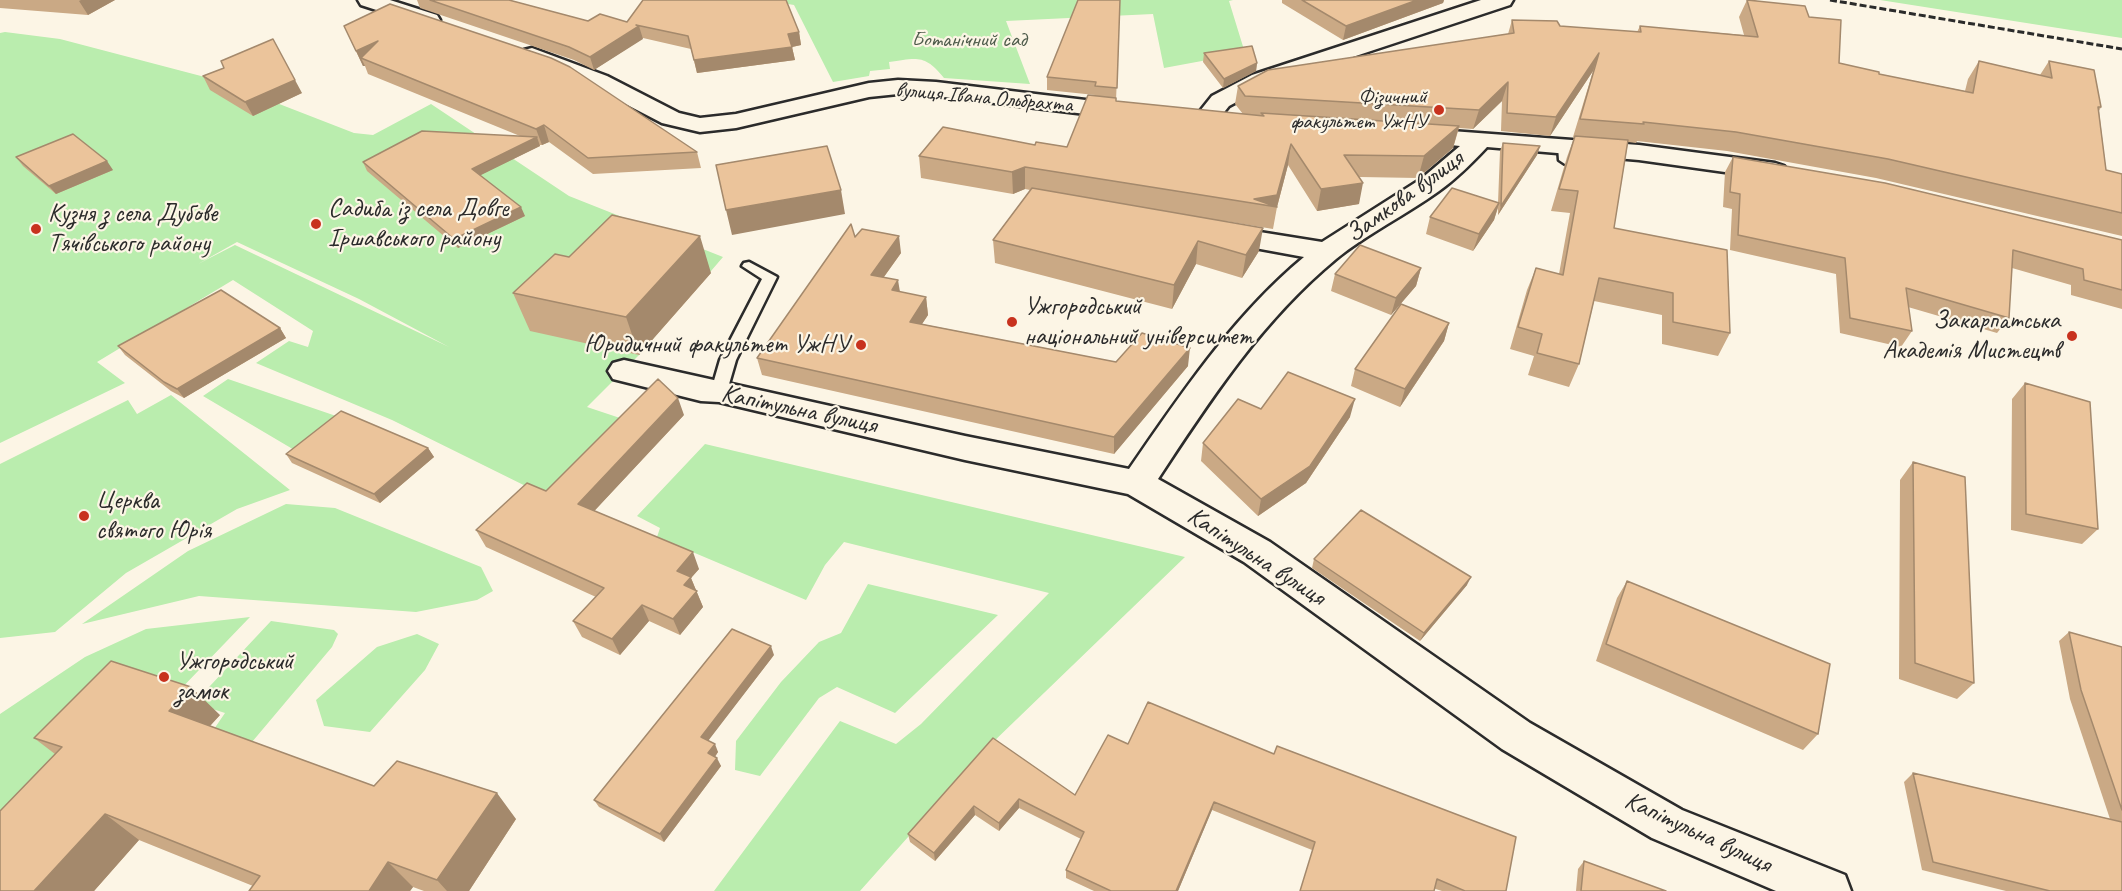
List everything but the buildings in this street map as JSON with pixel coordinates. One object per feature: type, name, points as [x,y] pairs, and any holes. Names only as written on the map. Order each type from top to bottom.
[{"type":"street","points":[[369,0],[455,29]]},
{"type":"street","points":[[1228,123],[1192,120],[1209,112],[1225,98],[1260,81],[1502,0]]},
{"type":"street","name":"вулиця Івана Ольбрахта","points":[[510,48],[599,81],[671,118],[700,124],[736,121],[860,92],[898,87],[936,88],[1146,114]]},
{"type":"street","points":[[1384,134],[1481,140],[1565,153],[1707,159],[1797,175]]},
{"type":"street","name":"Замкова вулиця","points":[[1137,483],[1184,414],[1254,325],[1326,252],[1431,184],[1481,140]]},
{"type":"street","name":"Замкова вулиця","points":[[1193,229],[1326,252]]},
{"type":"street","name":"Капітульна вулиця","points":[[624,371],[965,448],[1137,483],[1257,552],[1516,736],[1667,824],[1829,891]]},
{"type":"lane","points":[[710,390],[728,360],[770,277],[749,266]]},
{"type":"green space","name":"Ботанічний сад","points":[[764,0],[1233,0],[1229,1],[1245,53],[1164,68],[1153,14],[1006,21],[1030,84],[944,78],[926,61],[914,59],[889,62],[890,69],[870,71],[869,76],[833,82],[794,5]]},
{"type":"green space","points":[[1880,0],[2122,0],[2122,38],[2109,36]]},
{"type":"green space","points":[[0,33],[60,39],[220,81],[354,133],[373,135],[431,104],[569,196],[723,257],[639,355],[587,407],[623,419],[558,502],[392,420],[256,363],[289,341],[308,347],[313,331],[233,280],[97,362],[125,383],[0,443]],"holes":[[[237,242],[359,299],[449,347],[235,245],[198,264]]]},
{"type":"green space","points":[[228,379],[339,417],[296,451],[203,396]]},
{"type":"green space","points":[[171,395],[290,490],[237,509],[126,573],[55,632],[0,638],[0,464],[128,400],[137,414]]},
{"type":"green space","points":[[705,444],[1185,557],[989,746],[860,891],[714,891],[840,721],[896,744],[921,724],[1049,593],[844,542],[825,565],[806,600],[657,537],[660,528],[637,516]]},
{"type":"green space","points":[[286,504],[335,508],[481,567],[493,591],[477,600],[416,612],[199,596],[82,624],[188,551]]},
{"type":"green space","points":[[868,584],[998,615],[895,713],[837,687],[819,698],[760,776],[735,770],[736,741],[781,682],[819,642],[841,633]]},
{"type":"green space","points":[[250,617],[175,695],[0,864],[0,714],[85,657],[146,629]]},
{"type":"green space","points":[[271,621],[334,630],[338,634],[332,647],[252,742],[212,732],[225,713],[194,703]]},
{"type":"green space","points":[[417,634],[439,644],[425,670],[370,732],[324,726],[316,700],[377,647]]},
{"type":"railway","points":[[1830,0],[2122,49]]},
{"type":"place","name":"Фізичний факультет УжНУ","points":[[1439,110]]},
{"type":"place","name":"Садиба із села Довге Іршавського району","points":[[316,224]]},
{"type":"place","name":"Кузня з села Дубове Тячівського району","points":[[36,229]]},
{"type":"place","name":"Ужгородський національний університет","points":[[1012,322]]},
{"type":"place","name":"Закарпатська Академія Мистецтв","points":[[2072,336]]},
{"type":"place","name":"Юридичний факультет УжНУ","points":[[861,345]]},
{"type":"place","name":"Церква святого Юрія","points":[[84,516]]},
{"type":"place","name":"Ужгородський замок","points":[[164,677]]}]
